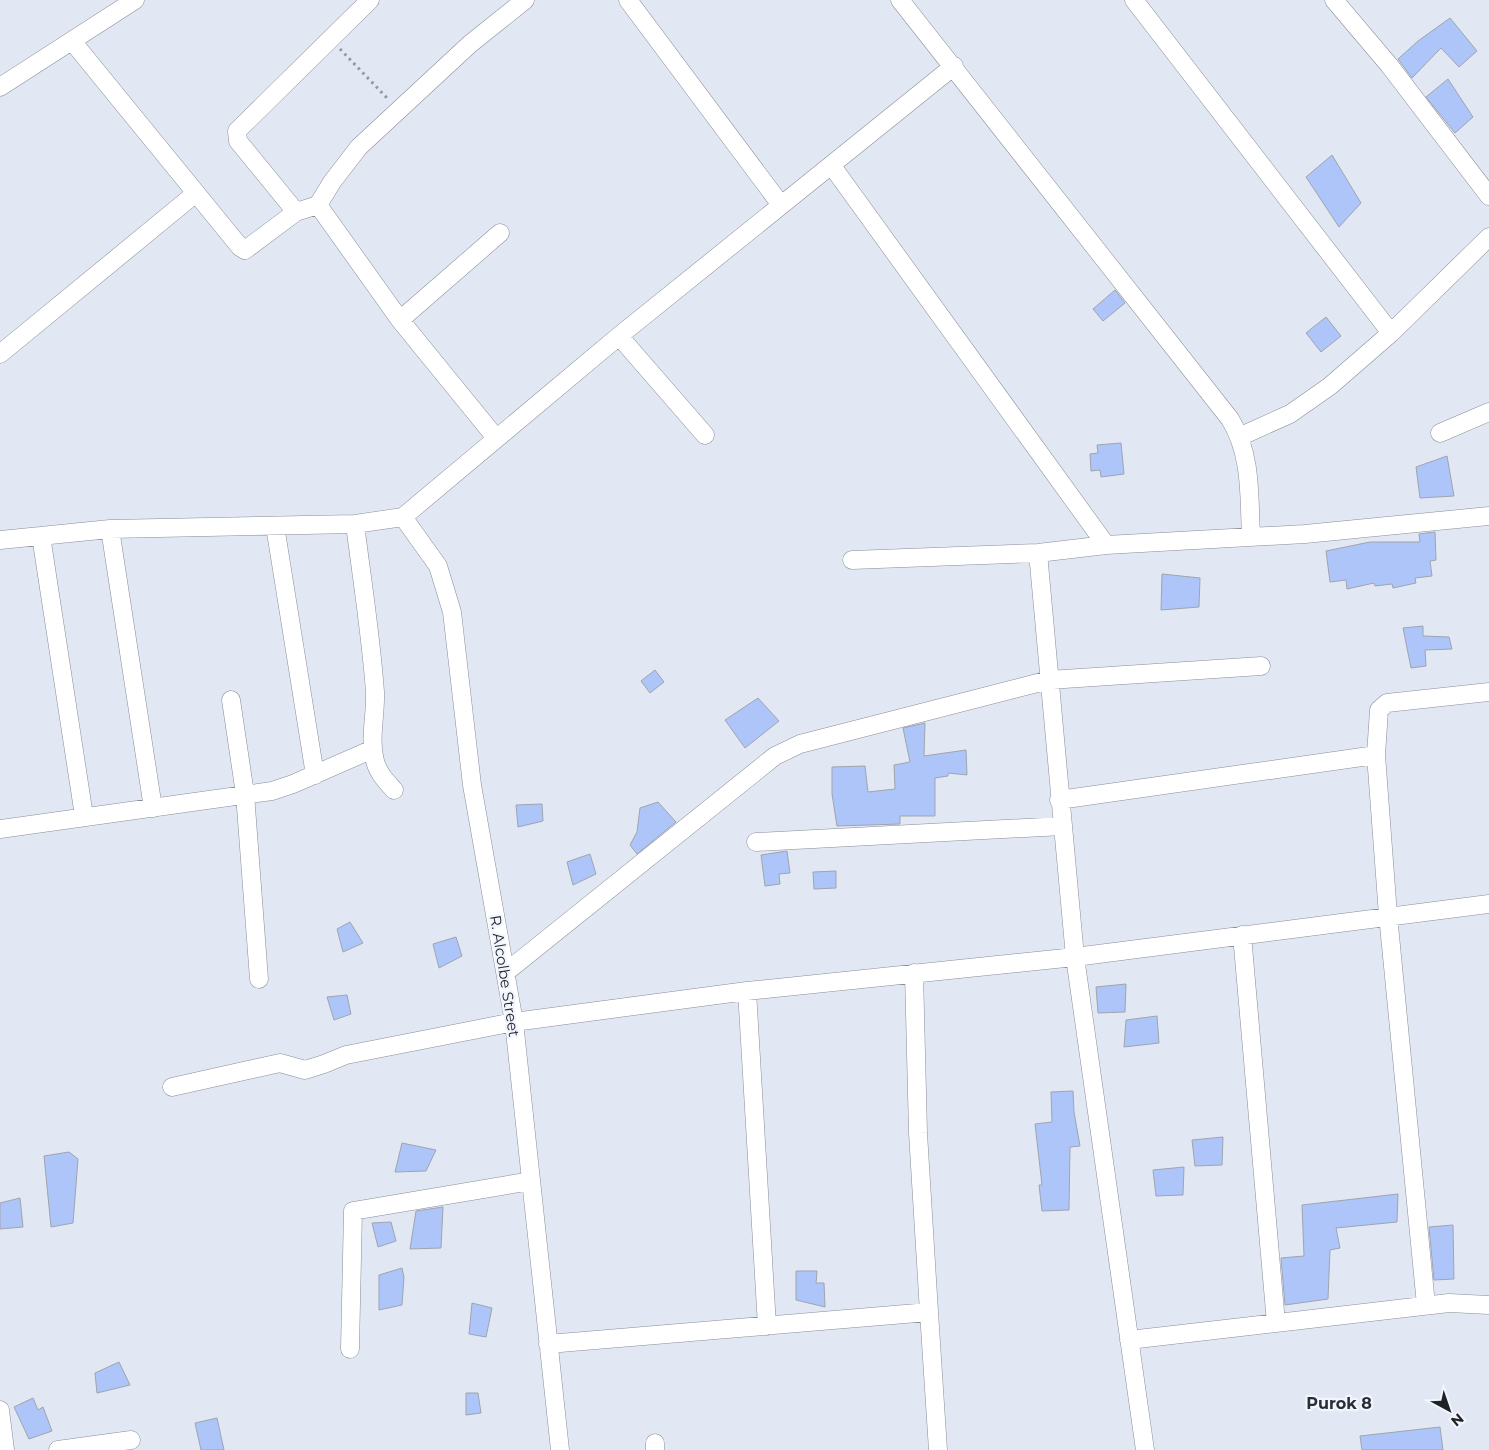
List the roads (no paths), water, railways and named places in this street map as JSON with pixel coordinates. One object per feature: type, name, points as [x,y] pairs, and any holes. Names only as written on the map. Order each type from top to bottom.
[{"type":"street","points":[[0,87],[135,0]]},
{"type":"street","points":[[296,212],[238,140],[237,131],[329,38],[370,0]]},
{"type":"street","points":[[72,41],[240,248],[245,250],[296,212],[318,205],[358,147],[470,44],[525,0]]},
{"type":"street","points":[[628,0],[782,205]]},
{"type":"street","points":[[900,0],[954,66],[1230,419],[1241,436],[1248,474],[1251,537]]},
{"type":"street","points":[[1134,0],[1391,333]]},
{"type":"street","points":[[1334,0],[1389,65],[1489,196]]},
{"type":"street","points":[[0,540],[110,529],[355,524],[402,517],[619,336],[954,66]]},
{"type":"street","points":[[832,166],[1106,545]]},
{"type":"street","points":[[0,354],[196,194]]},
{"type":"street","points":[[318,205],[400,320],[496,438]]},
{"type":"street","points":[[400,320],[500,233]]},
{"type":"street","points":[[1241,436],[1290,414],[1330,386],[1391,333],[1489,237]]},
{"type":"street","points":[[619,336],[705,435]]},
{"type":"street","points":[[1440,433],[1489,412]]},
{"type":"street","points":[[852,560],[1038,552],[1106,545],[1251,537],[1489,516]]},
{"type":"street","name":"R. Alcolbe Street","points":[[402,517],[438,566],[452,612],[472,785],[514,1022],[560,1450]]},
{"type":"street","points":[[355,524],[376,710],[373,749],[375,762],[382,776],[394,790]]},
{"type":"street","points":[[275,526],[315,774]]},
{"type":"street","points":[[110,529],[152,808]]},
{"type":"street","points":[[41,536],[84,816]]},
{"type":"street","points":[[1038,552],[1059,800],[1064,826],[1075,956],[1145,1450]]},
{"type":"street","points":[[506,972],[784,751],[827,736],[1049,680],[1261,666]]},
{"type":"street","points":[[1426,1305],[1388,915],[1376,755],[1379,710],[1387,703],[1489,692]]},
{"type":"street","points":[[231,700],[245,794],[259,979]]},
{"type":"street","points":[[0,829],[272,791],[373,749]]},
{"type":"street","points":[[1059,800],[1376,755]]},
{"type":"street","points":[[756,842],[1064,826]]},
{"type":"street","points":[[172,1087],[280,1062],[305,1070],[346,1055],[514,1022],[747,991],[1075,956],[1388,915],[1489,904]]},
{"type":"street","points":[[1242,935],[1276,1323]]},
{"type":"street","points":[[914,973],[918,1133],[938,1450]]},
{"type":"street","points":[[747,991],[767,1326]]},
{"type":"street","points":[[350,1349],[353,1211],[531,1181]]},
{"type":"street","points":[[1129,1340],[1426,1305],[1449,1303],[1489,1305]]},
{"type":"street","points":[[548,1344],[928,1312]]},
{"type":"street","points":[[0,1410],[4,1450]]},
{"type":"street","points":[[58,1450],[131,1440]]},
{"type":"district","name":"Purok 8","points":[[1339,1403]]}]
